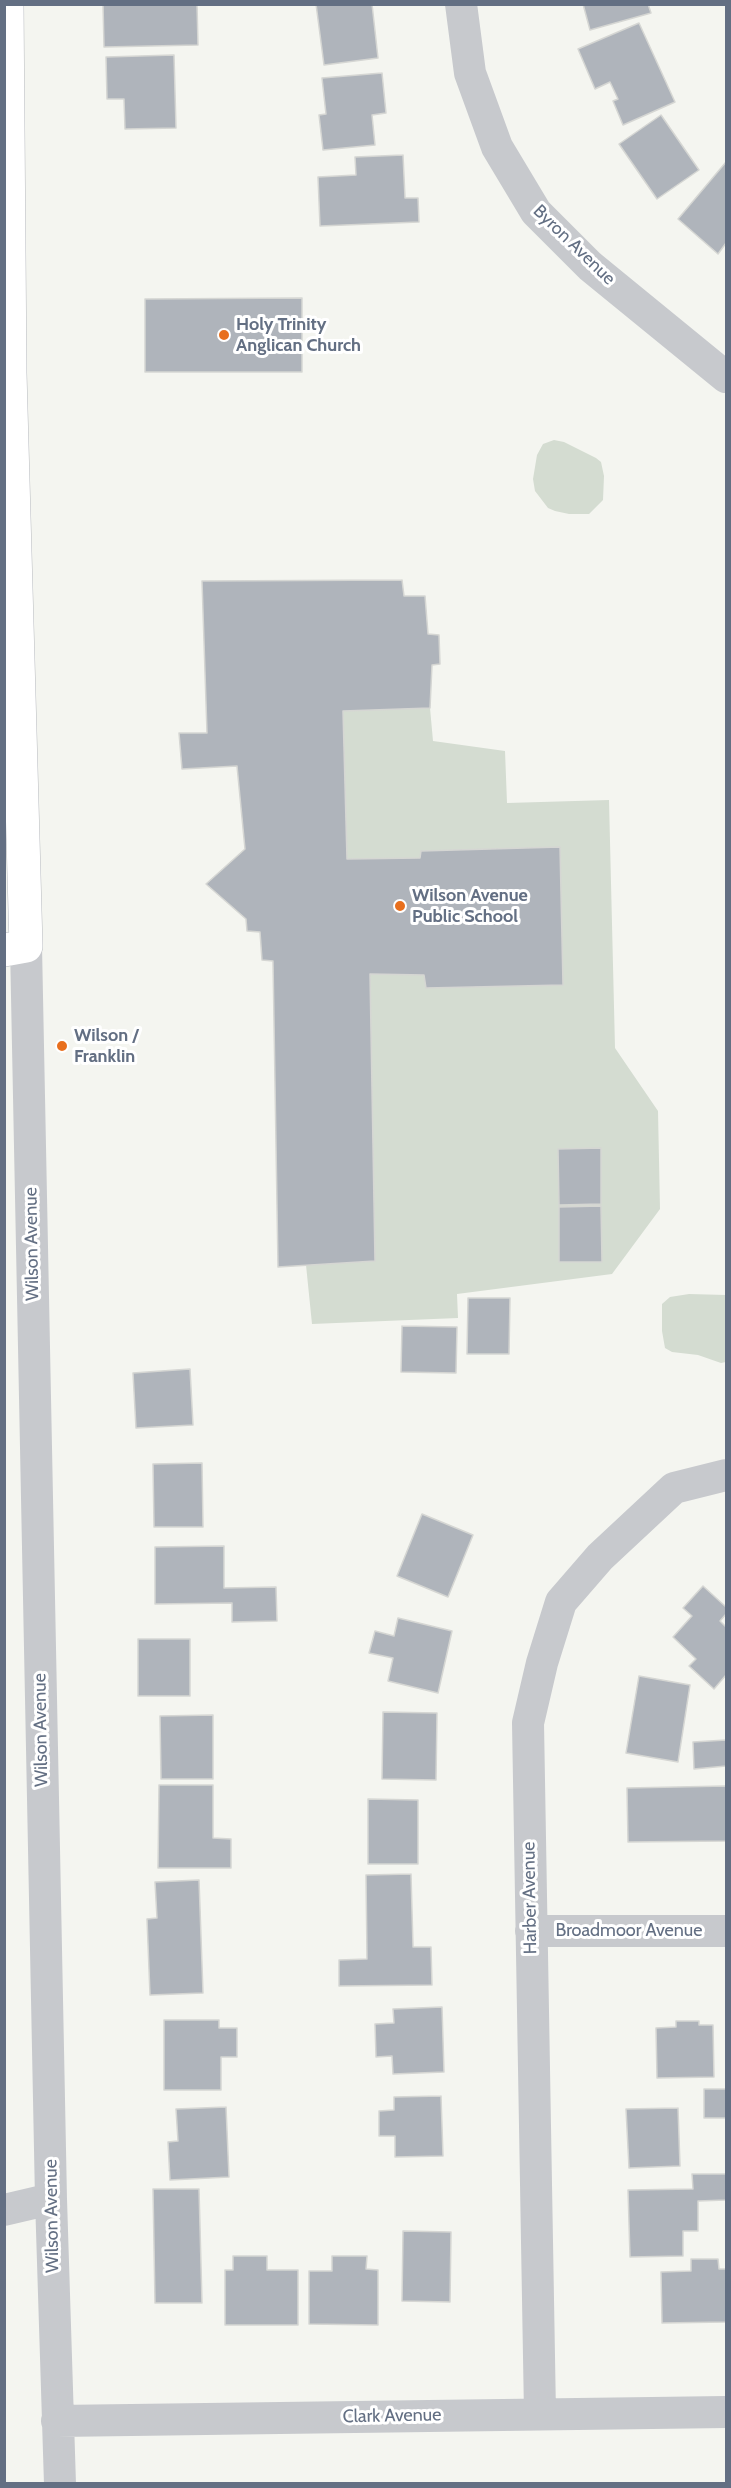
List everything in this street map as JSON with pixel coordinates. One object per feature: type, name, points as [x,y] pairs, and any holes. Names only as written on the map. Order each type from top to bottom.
[{"type":"street","name":"Wilson Avenue","points":[[7,4],[8,374],[15,948],[60,2484]]},
{"type":"street","name":"Byron Avenue","points":[[461,4],[470,73],[497,147],[536,212],[590,266],[726,377]]},
{"type":"street","name":"Harber Avenue","points":[[540,2414],[528,1723],[542,1663],[561,1602],[600,1557],[674,1488],[726,1474]]},
{"type":"street","name":"Broadmoor Avenue","points":[[531,1931],[726,1931]]},
{"type":"street","points":[[4,2210],[51,2199]]},
{"type":"street","name":"Clark Avenue","points":[[57,2421],[726,2412]]},
{"type":"shaded area","points":[[554,440],[564,442],[601,462],[604,476],[603,500],[589,514],[555,511],[548,508],[535,491],[533,479],[537,455],[543,444]]},
{"type":"shaded area","points":[[430,708],[433,741],[505,751],[507,803],[609,800],[615,1048],[658,1111],[660,1209],[612,1274],[457,1294],[458,1318],[312,1324],[306,1265],[375,1260],[370,974],[424,975],[426,988],[563,984],[560,847],[421,851],[420,858],[347,859],[343,711]]},
{"type":"shaded area","points":[[689,1294],[726,1295],[726,1362],[721,1363],[698,1355],[672,1352],[665,1348],[662,1331],[662,1304],[670,1297]]},
{"type":"building","points":[[103,4],[197,4],[198,45],[104,47]]},
{"type":"building","points":[[316,4],[372,4],[378,58],[324,65]]},
{"type":"building","points":[[583,4],[648,4],[651,13],[590,30]]},
{"type":"building","points":[[639,23],[675,102],[623,125],[613,101],[618,99],[610,82],[595,89],[578,49]]},
{"type":"building","points":[[174,55],[176,128],[125,129],[124,99],[107,99],[106,57]]},
{"type":"building","points":[[382,73],[386,113],[372,115],[375,145],[323,150],[319,115],[326,114],[322,78]]},
{"type":"building","points":[[661,115],[699,170],[657,199],[619,144]]},
{"type":"building","points":[[403,155],[405,198],[418,198],[419,222],[320,226],[318,177],[356,175],[355,157]]},
{"type":"building","points":[[726,162],[726,243],[718,254],[678,219]]},
{"type":"building","name":"Holy Trinity Anglican Church","points":[[302,298],[302,372],[145,372],[145,299]]},
{"type":"building","points":[[402,580],[404,596],[425,596],[428,634],[439,635],[440,664],[432,665],[430,708],[343,711],[347,859],[420,858],[421,851],[560,847],[563,985],[426,988],[424,975],[370,974],[375,1261],[278,1267],[273,961],[262,960],[260,932],[247,931],[246,919],[206,884],[245,849],[237,766],[182,769],[179,733],[207,733],[202,581]]},
{"type":"building","points":[[601,1148],[601,1204],[559,1205],[558,1149]]},
{"type":"building","points":[[601,1206],[602,1262],[559,1262],[559,1207]]},
{"type":"building","points":[[468,1298],[510,1298],[509,1354],[467,1354]]},
{"type":"building","points":[[402,1326],[457,1327],[456,1373],[401,1372]]},
{"type":"building","points":[[190,1369],[193,1425],[136,1428],[133,1373]]},
{"type":"building","points":[[202,1463],[203,1527],[154,1527],[153,1464]]},
{"type":"building","points":[[422,1514],[473,1535],[448,1597],[397,1576]]},
{"type":"building","points":[[224,1546],[224,1588],[276,1587],[277,1621],[232,1622],[232,1603],[155,1604],[155,1547]]},
{"type":"building","points":[[703,1586],[726,1607],[726,1614],[720,1621],[726,1627],[726,1675],[714,1689],[689,1666],[696,1659],[673,1637],[692,1616],[683,1608]]},
{"type":"building","points":[[398,1618],[452,1631],[438,1693],[388,1681],[393,1658],[369,1653],[375,1631],[394,1636]]},
{"type":"building","points":[[138,1639],[190,1639],[190,1696],[138,1696]]},
{"type":"building","points":[[639,1676],[690,1685],[678,1762],[626,1753]]},
{"type":"building","points":[[383,1712],[437,1713],[436,1780],[382,1779]]},
{"type":"building","points":[[213,1715],[213,1779],[161,1779],[160,1716]]},
{"type":"building","points":[[726,1740],[726,1766],[694,1769],[693,1742]]},
{"type":"building","points":[[159,1785],[213,1785],[213,1838],[231,1839],[231,1868],[158,1868]]},
{"type":"building","points":[[726,1786],[726,1841],[628,1842],[627,1788]]},
{"type":"building","points":[[368,1799],[418,1800],[418,1864],[368,1864]]},
{"type":"building","points":[[411,1874],[413,1947],[431,1947],[432,1985],[339,1986],[339,1960],[367,1959],[366,1875]]},
{"type":"building","points":[[199,1880],[203,1993],[150,1995],[147,1919],[157,1918],[155,1882]]},
{"type":"building","points":[[442,2007],[444,2072],[393,2074],[392,2056],[376,2057],[375,2024],[394,2023],[393,2009]]},
{"type":"building","points":[[164,2020],[219,2020],[219,2028],[237,2028],[237,2057],[221,2057],[221,2090],[164,2090]]},
{"type":"building","points":[[676,2021],[699,2021],[699,2025],[713,2025],[714,2077],[657,2078],[656,2028],[676,2027]]},
{"type":"building","points":[[704,2089],[726,2089],[726,2118],[704,2118]]},
{"type":"building","points":[[441,2096],[443,2156],[395,2157],[395,2136],[379,2136],[379,2111],[394,2110],[394,2097]]},
{"type":"building","points":[[226,2107],[229,2177],[170,2180],[168,2142],[178,2141],[176,2109]]},
{"type":"building","points":[[678,2108],[680,2166],[629,2168],[626,2109]]},
{"type":"building","points":[[692,2174],[726,2174],[726,2200],[698,2201],[698,2231],[683,2231],[683,2256],[630,2257],[628,2190],[693,2189]]},
{"type":"building","points":[[153,2189],[199,2189],[202,2303],[155,2303]]},
{"type":"building","points":[[403,2231],[451,2232],[450,2302],[402,2301]]},
{"type":"building","points":[[233,2256],[267,2256],[267,2270],[298,2270],[298,2325],[225,2325],[225,2270],[233,2270]]},
{"type":"building","points":[[332,2256],[367,2256],[366,2269],[378,2270],[378,2325],[309,2324],[309,2271],[332,2271]]},
{"type":"building","points":[[691,2259],[718,2259],[719,2269],[726,2269],[726,2322],[662,2323],[661,2272],[691,2271]]},
{"type":"place","name":"Holy Trinity Anglican Church","points":[[224,335]]},
{"type":"place","name":"Wilson Avenue Public School","points":[[400,906]]},
{"type":"place","name":"Wilson / Franklin","points":[[62,1046]]}]
